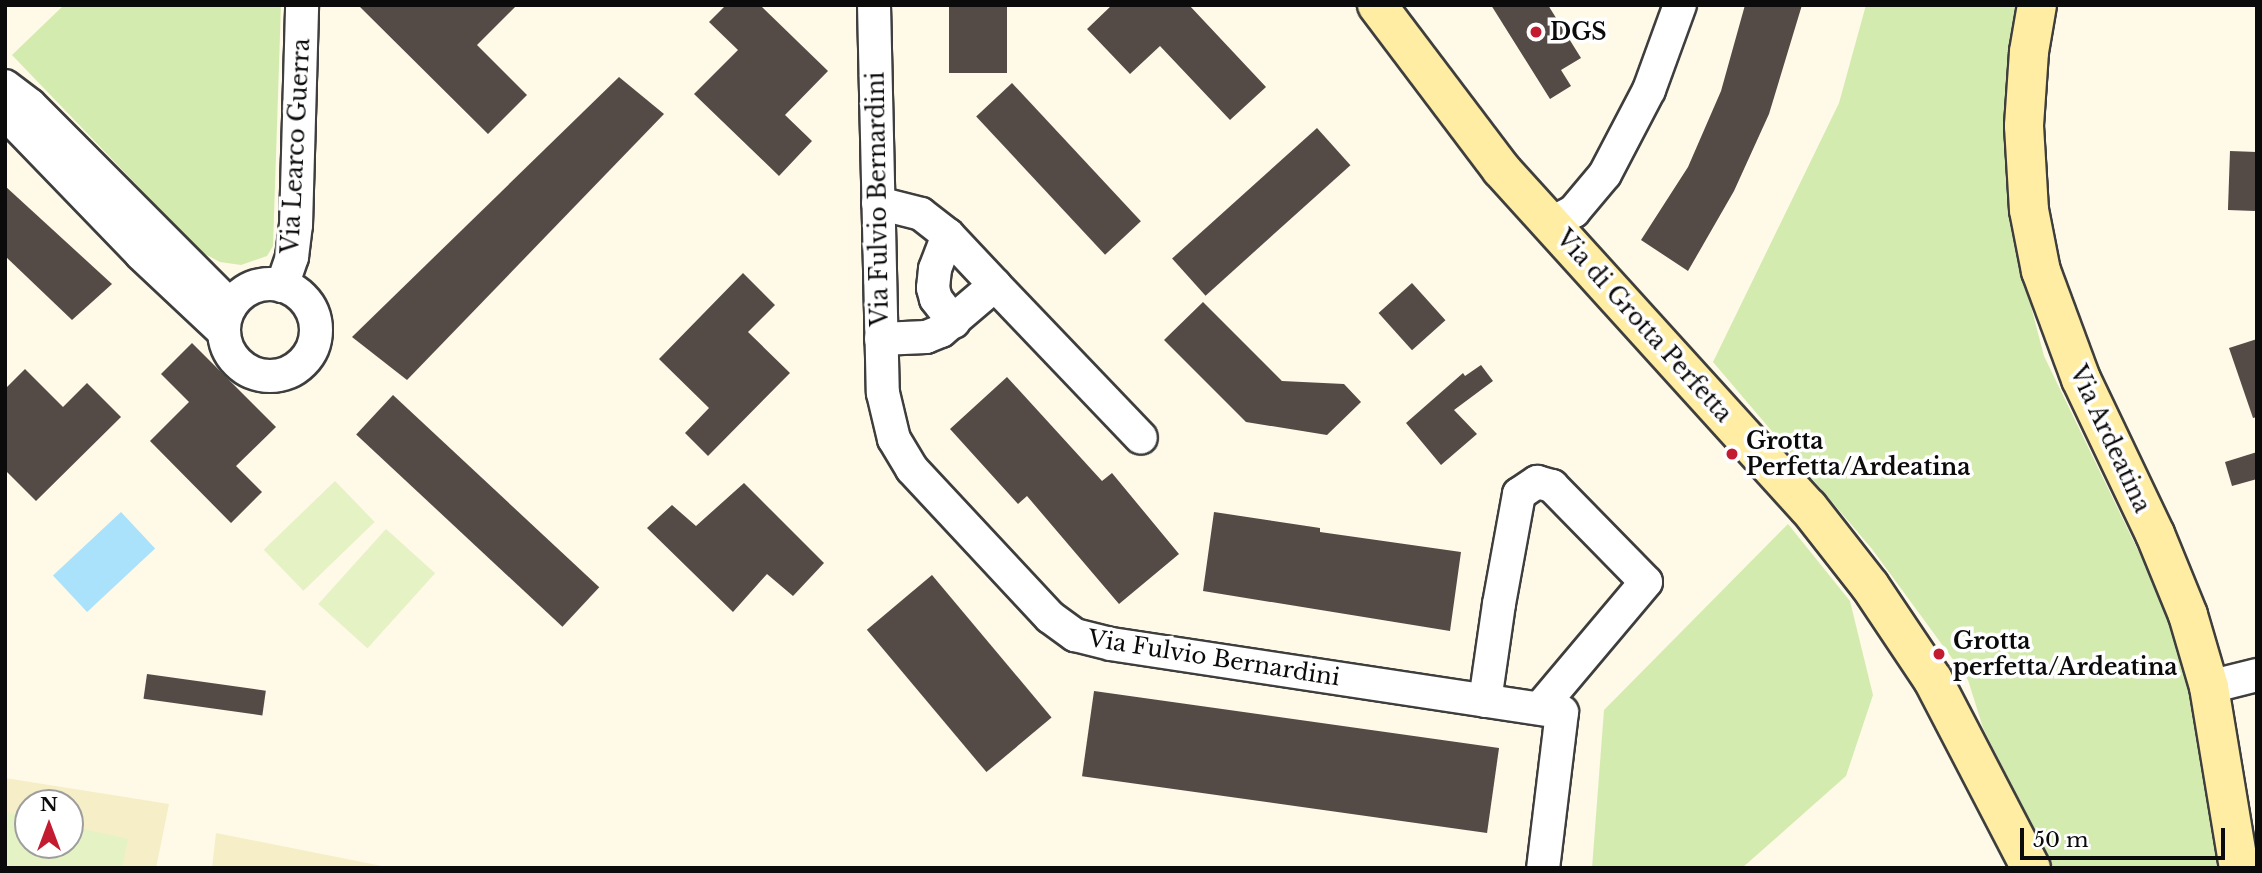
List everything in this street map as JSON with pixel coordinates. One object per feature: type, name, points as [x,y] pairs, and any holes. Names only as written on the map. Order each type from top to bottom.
[{"type":"main road","name":"Via di Grotta Perfetta","points":[[1377,5],[1467,127],[1550,223],[1803,502],[1870,586],[1923,663],[1985,775],[2031,868]]},
{"type":"main road","name":"Via Ardeatina","points":[[2037,5],[2029,52],[2024,126],[2029,210],[2041,271],[2081,379],[2181,596],[2209,687],[2239,868]]},
{"type":"street","name":"Via Learco Guerra","points":[[282,286],[292,257],[296,225],[302,5]]},
{"type":"street","name":"Via Fulvio Bernardini","points":[[874,5],[881,339],[886,417],[894,439],[912,469],[1050,617],[1075,635],[1111,644],[1540,708]]},
{"type":"street","points":[[1550,223],[1574,211],[1605,174],[1649,90],[1680,5]]},
{"type":"street","points":[[5,86],[36,112],[159,254]]},
{"type":"street","points":[[5,113],[227,319],[234,358],[259,374],[274,376],[301,364],[313,346],[316,324],[303,298],[282,286],[264,284],[250,288],[227,319]]},
{"type":"street","points":[[878,202],[921,214],[947,235],[1141,438]]},
{"type":"street","points":[[947,235],[934,269],[933,288],[936,299],[954,322]]},
{"type":"street","points":[[881,339],[926,337],[954,322],[995,285]]},
{"type":"street","points":[[1485,701],[1519,494],[1537,482],[1552,486],[1646,582],[1540,708],[1562,712],[1543,868]]},
{"type":"street","points":[[2209,687],[2257,675]]},
{"type":"shaded area","points":[[5,778],[74,789],[14,789],[14,859],[84,859],[84,791],[169,804],[156,868],[5,868]]},
{"type":"shaded area","points":[[216,833],[392,868],[212,868]]},
{"type":"green space","points":[[64,5],[281,5],[273,246],[267,256],[241,265],[220,262],[201,252],[12,55]]},
{"type":"green space","points":[[1866,5],[2018,5],[2008,114],[2011,230],[2044,356],[2178,633],[2196,694],[2221,868],[2053,868],[1983,728],[1968,680],[1872,549],[1713,362],[1839,103]]},
{"type":"green space","points":[[335,481],[375,522],[303,591],[264,550]]},
{"type":"green space","points":[[1788,524],[1850,601],[1873,695],[1846,776],[1742,868],[1592,868],[1604,710]]},
{"type":"green space","points":[[386,529],[435,573],[367,648],[318,604]]},
{"type":"green space","points":[[8,813],[14,814],[14,859],[84,859],[84,829],[128,839],[122,868],[5,868]]},
{"type":"water","points":[[121,512],[155,549],[87,612],[53,575]]},
{"type":"building","points":[[358,5],[517,5],[477,45],[527,95],[488,134]]},
{"type":"building","points":[[726,5],[760,5],[828,71],[785,115],[812,141],[779,176],[694,94],[738,50],[709,22]]},
{"type":"building","points":[[949,5],[1007,5],[1007,73],[949,73]]},
{"type":"building","points":[[1112,5],[1189,5],[1266,87],[1230,120],[1160,46],[1130,74],[1087,29]]},
{"type":"building","name":"DGS","points":[[1491,5],[1548,5],[1581,58],[1561,70],[1571,86],[1550,99]]},
{"type":"building","points":[[1745,5],[1802,5],[1769,114],[1734,191],[1688,271],[1641,240],[1688,167],[1721,91]]},
{"type":"building","points":[[619,77],[664,114],[407,380],[352,337]]},
{"type":"building","points":[[1012,83],[1141,221],[1105,255],[976,116]]},
{"type":"building","points":[[1317,128],[1350,165],[1206,296],[1172,258]]},
{"type":"building","points":[[2230,151],[2257,152],[2255,211],[2228,210]]},
{"type":"building","points":[[5,186],[112,284],[72,320],[5,256]]},
{"type":"building","points":[[743,273],[775,305],[748,332],[790,373],[708,456],[685,433],[709,408],[659,359]]},
{"type":"building","points":[[1412,283],[1445,320],[1412,350],[1379,313]]},
{"type":"building","points":[[1203,302],[1282,381],[1344,384],[1361,402],[1327,435],[1246,422],[1164,340]]},
{"type":"building","points":[[2257,339],[2257,417],[2253,418],[2229,348]]},
{"type":"building","points":[[192,343],[276,427],[236,466],[262,492],[231,523],[150,441],[189,402],[161,374]]},
{"type":"building","points":[[1481,365],[1493,381],[1454,410],[1477,434],[1441,465],[1406,423],[1463,373],[1465,376]]},
{"type":"building","points":[[25,369],[63,407],[87,383],[121,417],[36,501],[5,470],[5,389]]},
{"type":"building","points":[[1007,377],[1102,481],[1112,473],[1179,554],[1119,604],[1027,496],[1018,504],[950,429]]},
{"type":"building","points":[[393,395],[599,587],[562,627],[356,434]]},
{"type":"building","points":[[2257,452],[2257,479],[2232,486],[2225,462]]},
{"type":"building","points":[[744,483],[824,563],[793,596],[767,574],[733,612],[647,528],[672,505],[696,526]]},
{"type":"building","points":[[1214,512],[1320,528],[1320,532],[1461,552],[1450,631],[1203,591]]},
{"type":"building","points":[[932,575],[1052,717],[986,772],[867,630]]},
{"type":"building","points":[[147,674],[266,691],[262,715],[144,699]]},
{"type":"building","points":[[1094,691],[1499,748],[1487,833],[1082,776]]},
{"type":"place","name":"DGS","points":[[1536,32]]},
{"type":"place","name":"Grotta Perfetta/Ardeatina","points":[[1732,454]]},
{"type":"place","name":"Grotta perfetta/Ardeatina","points":[[1939,654]]}]
